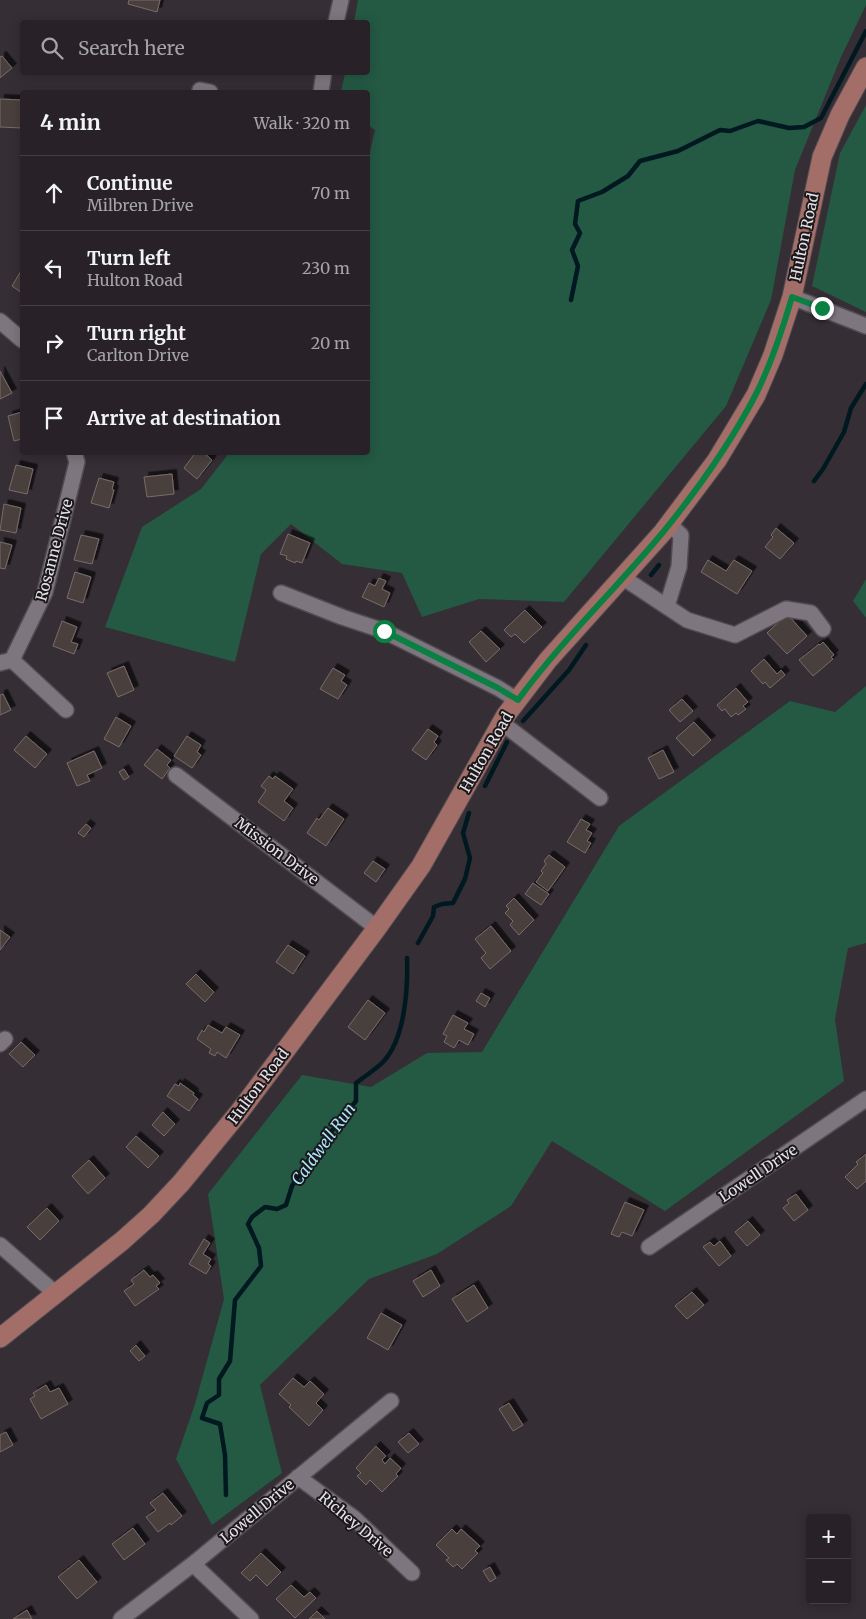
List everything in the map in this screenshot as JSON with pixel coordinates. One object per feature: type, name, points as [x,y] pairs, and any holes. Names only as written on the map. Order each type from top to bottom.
[{"type":"main road","name":"Hulton Road","points":[[0,1338],[152,1215],[240,1111],[421,866],[502,723],[518,700],[548,660],[669,524],[717,460],[756,395],[774,355],[792,297],[822,157],[840,115],[866,67]]},
{"type":"street","points":[[336,20],[341,0]]},
{"type":"street","points":[[321,90],[324,75]]},
{"type":"street","points":[[792,297],[866,326]]},
{"type":"street","points":[[0,321],[20,338]]},
{"type":"street","name":"Rosanne Drive","points":[[6,661],[45,592],[77,462],[75,455]]},
{"type":"street","points":[[667,606],[679,567],[681,535],[669,524]]},
{"type":"street","points":[[622,577],[687,620],[735,634],[786,609],[811,613],[823,629]]},
{"type":"street","points":[[281,593],[391,634],[518,700]]},
{"type":"street","points":[[6,661],[66,710]]},
{"type":"street","points":[[502,723],[600,798]]},
{"type":"street","name":"Mission Drive","points":[[176,775],[377,928]]},
{"type":"street","name":"Lowell Drive","points":[[649,1247],[866,1099]]},
{"type":"street","points":[[0,1245],[55,1293]]},
{"type":"street","name":"Lowell Drive","points":[[121,1619],[193,1564],[391,1400]]},
{"type":"street","name":"Richey Drive","points":[[298,1477],[354,1518],[412,1572]]},
{"type":"street","points":[[193,1564],[251,1619]]},
{"type":"green space","points":[[358,0],[866,0],[866,5],[841,57],[795,170],[771,300],[726,406],[564,602],[479,599],[422,617],[402,573],[342,564],[291,524],[261,554],[235,662],[105,627],[142,527],[201,489],[227,455],[370,455],[370,151],[375,130],[370,126],[370,90],[341,90],[345,75],[370,75],[370,20],[354,20]]},
{"type":"green space","points":[[866,105],[866,312],[812,286],[840,153]]},
{"type":"green space","points":[[866,579],[866,618],[853,601]]},
{"type":"green space","points":[[866,686],[866,943],[848,948],[835,1019],[844,1081],[665,1211],[552,1141],[511,1206],[437,1254],[369,1279],[260,1385],[282,1473],[212,1525],[176,1459],[195,1404],[224,1299],[208,1194],[302,1075],[371,1087],[427,1053],[482,1052],[619,826],[790,701],[835,712]]},
{"type":"building","points":[[129,0],[160,0],[157,12],[128,4]]},
{"type":"building","points":[[2,56],[12,68],[0,78],[0,57]]},
{"type":"building","points":[[0,99],[20,100],[20,128],[0,127]]},
{"type":"building","points":[[20,273],[20,292],[12,286]]},
{"type":"building","points":[[0,371],[12,393],[0,399]]},
{"type":"building","points":[[20,413],[20,440],[14,441],[8,416]]},
{"type":"building","points":[[194,455],[206,455],[212,460],[197,479],[184,468]]},
{"type":"building","points":[[16,465],[33,469],[27,494],[9,490]]},
{"type":"building","points":[[172,474],[174,494],[147,497],[144,477]]},
{"type":"building","points":[[99,478],[114,482],[112,489],[114,490],[109,508],[91,503]]},
{"type":"building","points":[[4,504],[21,508],[16,533],[0,530]]},
{"type":"building","points":[[776,528],[794,543],[780,559],[765,547],[773,537],[771,535]]},
{"type":"building","points":[[288,534],[310,543],[302,563],[296,561],[295,563],[286,559],[287,556],[280,554]]},
{"type":"building","points":[[81,535],[99,539],[92,564],[74,560]]},
{"type":"building","points":[[0,542],[12,545],[5,569],[0,568]]},
{"type":"building","points":[[708,560],[726,571],[734,560],[752,571],[737,594],[701,572]]},
{"type":"building","points":[[75,572],[91,577],[83,603],[67,598]]},
{"type":"building","points":[[379,578],[386,581],[382,589],[390,593],[384,607],[362,597],[369,583],[375,586]]},
{"type":"building","points":[[525,610],[542,627],[524,643],[515,634],[511,637],[504,630]]},
{"type":"building","points":[[787,614],[807,636],[787,654],[767,633]]},
{"type":"building","points":[[62,621],[77,627],[71,642],[78,644],[74,654],[53,646]]},
{"type":"building","points":[[481,631],[500,649],[486,662],[469,642]]},
{"type":"building","points":[[823,642],[834,655],[831,657],[833,659],[813,676],[799,660]]},
{"type":"building","points":[[764,659],[777,674],[781,670],[785,675],[770,688],[765,682],[763,684],[751,671]]},
{"type":"building","points":[[124,666],[134,690],[118,697],[107,673]]},
{"type":"building","points":[[333,668],[345,675],[341,681],[347,685],[338,699],[320,689]]},
{"type":"building","points":[[736,688],[748,702],[743,706],[746,709],[738,715],[736,713],[731,717],[725,709],[722,711],[717,705]]},
{"type":"building","points":[[3,694],[11,710],[0,715],[0,695]]},
{"type":"building","points":[[682,699],[693,711],[680,722],[669,710]]},
{"type":"building","points":[[116,717],[131,726],[119,747],[104,739]]},
{"type":"building","points":[[694,722],[711,740],[693,756],[676,738]]},
{"type":"building","points":[[428,729],[438,736],[434,742],[437,745],[426,760],[412,750]]},
{"type":"building","points":[[26,736],[47,754],[35,768],[14,750]]},
{"type":"building","points":[[187,736],[201,745],[197,752],[201,755],[192,768],[174,756]]},
{"type":"building","points":[[157,749],[171,760],[167,765],[170,768],[162,779],[144,765]]},
{"type":"building","points":[[663,750],[674,772],[659,779],[648,758]]},
{"type":"building","points":[[94,751],[102,768],[87,775],[90,781],[77,786],[67,763]]},
{"type":"building","points":[[124,769],[129,777],[124,780],[119,772]]},
{"type":"building","points":[[269,776],[273,779],[275,776],[293,789],[284,801],[293,808],[284,821],[258,802],[266,790],[261,786]]},
{"type":"building","points":[[328,808],[344,819],[326,846],[307,833],[317,818],[319,820]]},
{"type":"building","points":[[581,819],[590,824],[586,830],[592,833],[587,841],[591,843],[585,853],[567,842]]},
{"type":"building","points":[[86,824],[91,828],[84,837],[78,833]]},
{"type":"building","points":[[549,855],[565,867],[548,891],[536,882],[543,873],[541,871],[546,864],[544,861]]},
{"type":"building","points":[[373,861],[385,869],[376,882],[364,873]]},
{"type":"building","points":[[533,883],[549,894],[541,905],[525,894]]},
{"type":"building","points":[[514,898],[534,920],[519,935],[510,925],[513,921],[505,913],[509,909],[506,906]]},
{"type":"building","points":[[491,926],[511,951],[490,969],[481,958],[486,953],[475,939]]},
{"type":"building","points":[[0,930],[10,937],[0,950]]},
{"type":"building","points":[[288,945],[305,956],[293,974],[276,962]]},
{"type":"building","points":[[196,974],[214,992],[205,1002],[186,984]]},
{"type":"building","points":[[481,993],[490,998],[485,1007],[476,1001]]},
{"type":"building","points":[[368,1000],[385,1013],[365,1040],[348,1027]]},
{"type":"building","points":[[453,1015],[468,1023],[464,1029],[474,1034],[468,1045],[459,1040],[454,1048],[444,1042],[447,1036],[443,1034]]},
{"type":"building","points":[[208,1025],[222,1033],[226,1027],[240,1035],[226,1058],[217,1052],[215,1056],[209,1053],[211,1049],[197,1039],[202,1030],[204,1032]]},
{"type":"building","points":[[21,1042],[35,1055],[23,1067],[9,1054]]},
{"type":"building","points":[[180,1083],[194,1093],[193,1095],[198,1099],[189,1111],[167,1096],[175,1084],[179,1086]]},
{"type":"building","points":[[163,1112],[175,1124],[164,1136],[152,1125]]},
{"type":"building","points":[[136,1136],[159,1156],[148,1168],[126,1147]]},
{"type":"building","points":[[866,1154],[866,1181],[857,1189],[845,1177],[858,1164],[856,1162]]},
{"type":"building","points":[[89,1160],[105,1178],[88,1194],[72,1176]]},
{"type":"building","points":[[796,1194],[808,1210],[794,1221],[783,1208],[789,1203],[787,1200]]},
{"type":"building","points":[[625,1202],[644,1210],[632,1236],[622,1232],[619,1237],[611,1234]]},
{"type":"building","points":[[47,1208],[59,1221],[40,1240],[27,1227]]},
{"type":"building","points":[[748,1221],[760,1235],[747,1246],[735,1232]]},
{"type":"building","points":[[204,1239],[210,1243],[203,1254],[211,1259],[208,1264],[211,1266],[206,1274],[189,1264]]},
{"type":"building","points":[[720,1241],[731,1256],[719,1266],[703,1247],[710,1242],[714,1246]]},
{"type":"building","points":[[144,1270],[150,1277],[153,1275],[160,1283],[156,1286],[159,1289],[135,1306],[124,1291],[134,1284],[131,1280]]},
{"type":"building","points":[[431,1270],[440,1286],[423,1297],[413,1281]]},
{"type":"building","points":[[474,1285],[488,1308],[467,1322],[452,1299]]},
{"type":"building","points":[[692,1292],[704,1305],[687,1319],[675,1306]]},
{"type":"building","points":[[381,1313],[402,1325],[388,1350],[367,1338]]},
{"type":"building","points":[[136,1345],[145,1356],[139,1361],[130,1351]]},
{"type":"building","points":[[293,1378],[304,1387],[310,1381],[324,1394],[316,1403],[323,1410],[309,1426],[289,1407],[291,1405],[279,1394]]},
{"type":"building","points":[[46,1385],[50,1392],[59,1388],[68,1404],[41,1419],[30,1399],[35,1396],[33,1393]]},
{"type":"building","points":[[509,1403],[523,1425],[513,1431],[499,1409]]},
{"type":"building","points":[[6,1432],[13,1445],[0,1452],[0,1435]]},
{"type":"building","points":[[409,1433],[419,1444],[408,1453],[398,1442]]},
{"type":"building","points":[[376,1446],[386,1456],[382,1460],[385,1464],[390,1458],[401,1468],[396,1474],[398,1476],[382,1492],[370,1480],[366,1485],[357,1476],[361,1473],[356,1468]]},
{"type":"building","points":[[163,1493],[182,1516],[158,1532],[146,1517],[156,1510],[150,1503]]},
{"type":"building","points":[[133,1528],[145,1544],[124,1560],[112,1544]]},
{"type":"building","points":[[452,1529],[457,1534],[461,1529],[480,1546],[475,1551],[478,1553],[462,1569],[457,1564],[453,1567],[446,1560],[449,1558],[436,1545]]},
{"type":"building","points":[[261,1553],[281,1572],[267,1586],[256,1575],[250,1581],[241,1573]]},
{"type":"building","points":[[79,1560],[97,1582],[77,1599],[58,1577]]},
{"type":"building","points":[[490,1567],[496,1578],[490,1582],[483,1571]]},
{"type":"building","points":[[291,1585],[304,1597],[310,1592],[316,1598],[295,1618],[276,1599]]},
{"type":"building","points":[[27,1610],[32,1619],[13,1619]]},
{"type":"building","points":[[317,1611],[325,1619],[309,1619]]},
{"type":"waterway","points":[[571,300],[578,266],[572,250],[580,233],[575,224],[578,201],[602,192],[628,176],[640,161],[678,151],[720,130],[730,131],[758,121],[789,128],[804,127],[821,118],[866,31]]},
{"type":"waterway","name":"Caldwell Run","points":[[814,481],[844,432],[851,408],[866,384]]},
{"type":"waterway","name":"Caldwell Run","points":[[651,575],[659,565]]},
{"type":"waterway","name":"Caldwell Run","points":[[523,721],[569,670],[586,645]]},
{"type":"waterway","name":"Caldwell Run","points":[[485,786],[507,742]]},
{"type":"waterway","name":"Caldwell Run","points":[[418,943],[433,916],[434,907],[453,903],[465,879],[470,858],[463,833],[469,813]]},
{"type":"waterway","name":"Caldwell Run","points":[[226,1495],[225,1455],[220,1424],[202,1418],[207,1403],[219,1395],[219,1379],[230,1361],[235,1300],[261,1266],[259,1248],[248,1224],[252,1217],[265,1207],[277,1209],[286,1205],[292,1186],[307,1162],[356,1101],[356,1083],[380,1065],[390,1052],[401,1027],[404,1013],[407,958]]},
{"type":"route","points":[[384,631],[498,688],[518,700],[548,660],[663,532],[717,460],[756,395],[774,355],[792,297],[822,308]]}]
